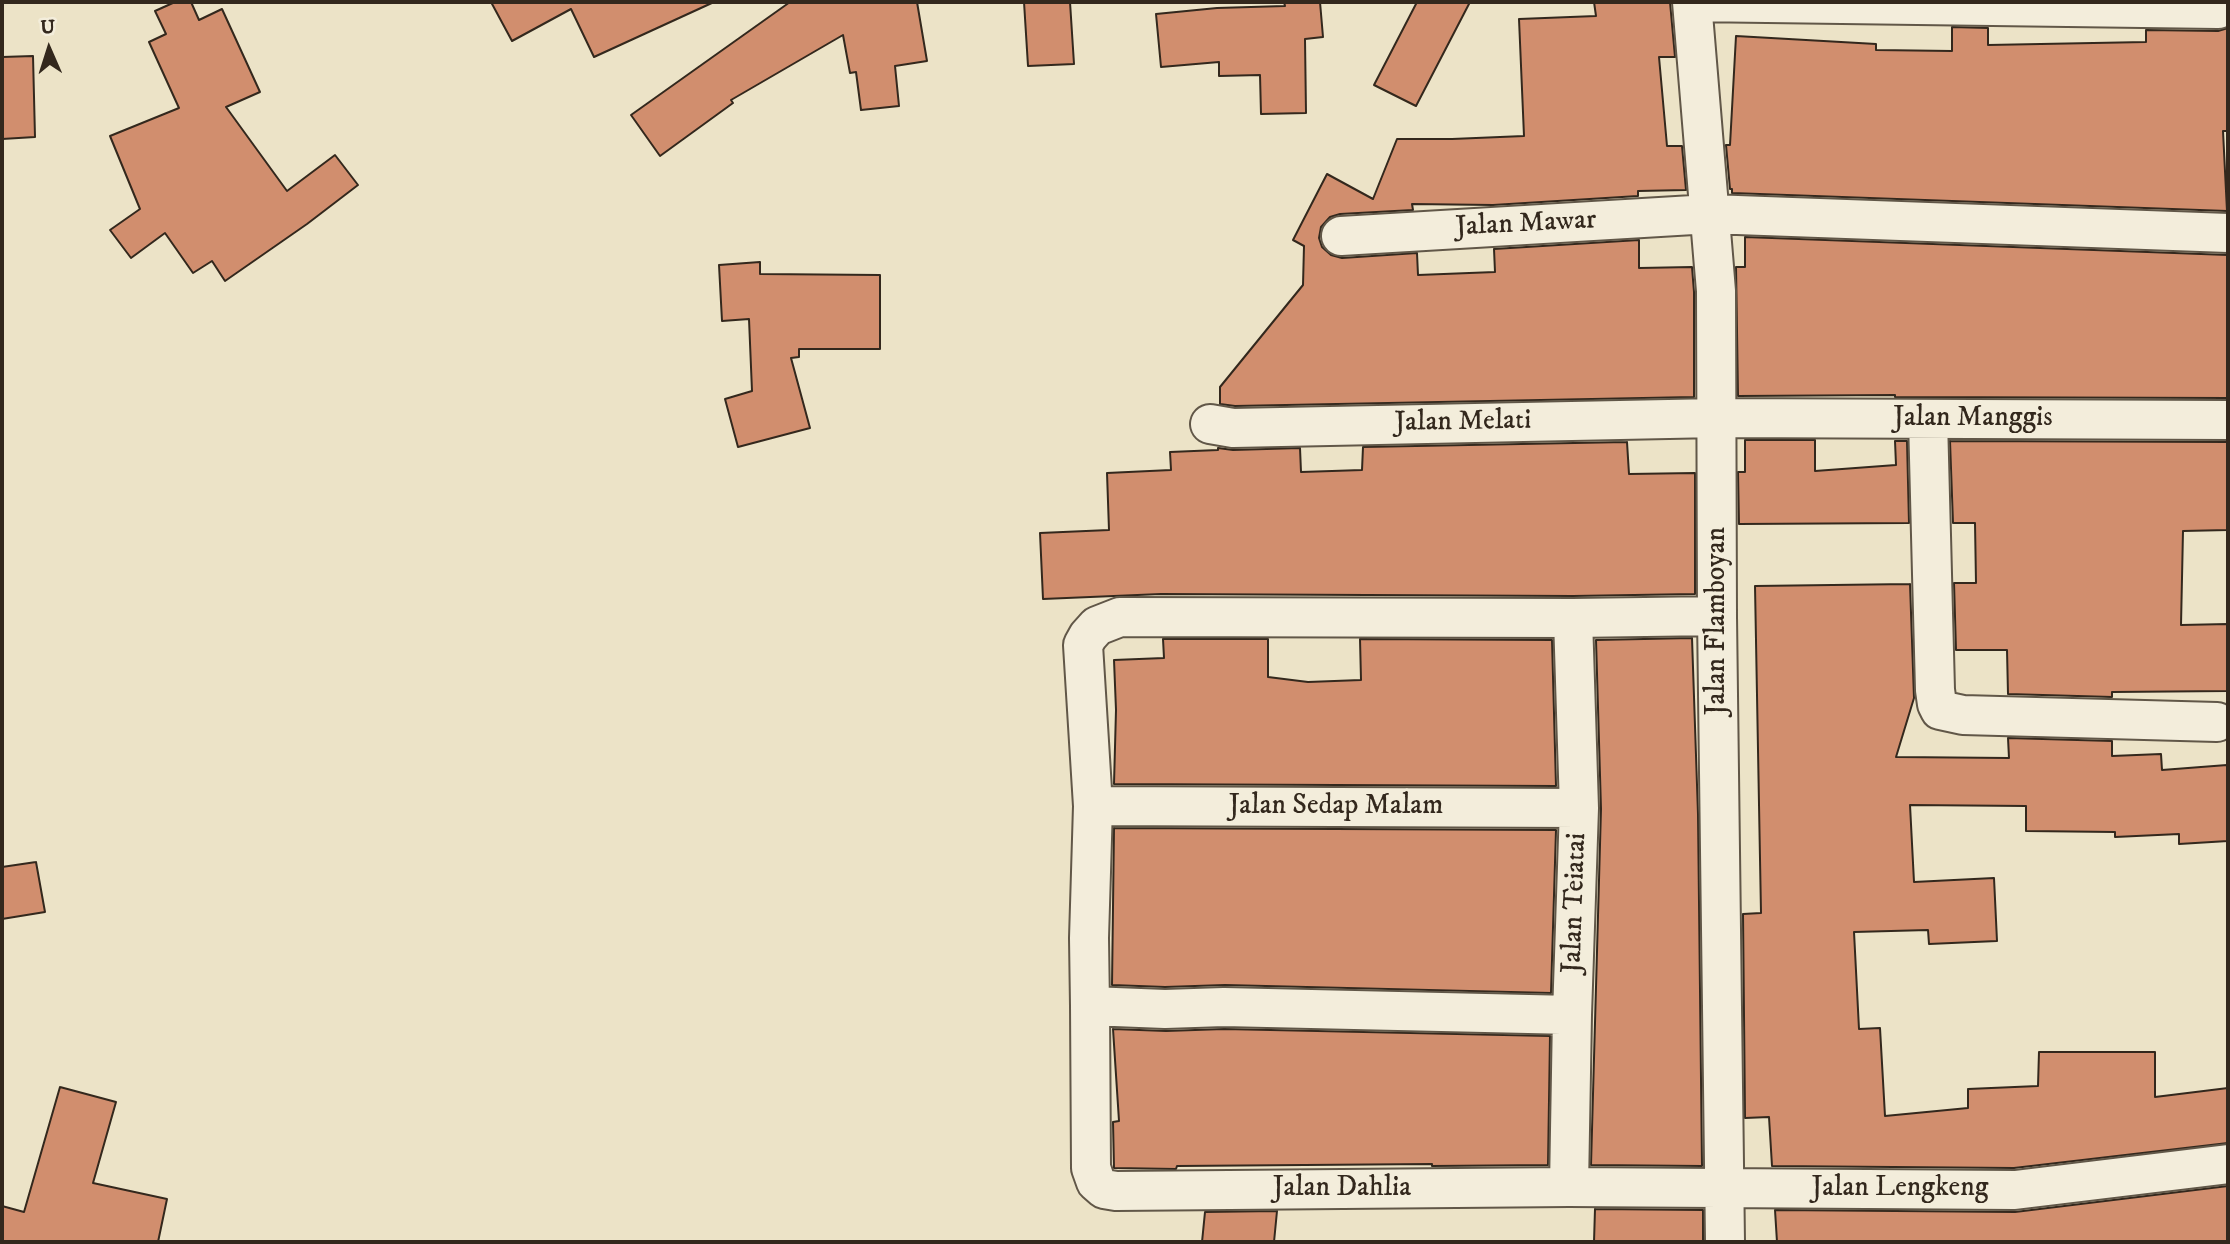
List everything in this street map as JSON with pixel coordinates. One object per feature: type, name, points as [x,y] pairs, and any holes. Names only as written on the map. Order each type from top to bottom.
[{"type":"street","points":[[1692,2],[2218,9]]},
{"type":"street","name":"Jalan Flamboyan","points":[[1692,2],[1716,291],[1725,1242]]},
{"type":"street","name":"Jalan Mawar","points":[[1341,236],[1710,214],[2228,233]]},
{"type":"street","name":"Jalan Manggis","points":[[1717,418],[2228,420]]},
{"type":"street","name":"Jalan Melati","points":[[1210,424],[1233,428],[1717,418]]},
{"type":"street","points":[[1928,419],[1935,690],[1940,710],[1963,715],[2217,722]]},
{"type":"street","points":[[1572,1015],[1090,1006],[1093,806],[1083,645],[1088,636],[1105,622],[1120,617],[1717,616]]},
{"type":"street","name":"Jalan Teiatai","points":[[1569,1187],[1579,808],[1573,618]]},
{"type":"street","name":"Jalan Sedap Malam","points":[[1093,806],[1579,808]]},
{"type":"street","name":"Jalan Dahlia","points":[[1090,1006],[1091,1168],[1096,1182],[1104,1189],[1569,1187]]},
{"type":"street","name":"Jalan Lengkeng","points":[[1569,1187],[2015,1190],[2228,1164]]},
{"type":"building","points":[[175,2],[191,2],[199,20],[222,9],[260,92],[226,107],[287,191],[335,155],[358,185],[225,281],[212,261],[193,273],[165,233],[131,258],[110,230],[140,209],[110,136],[179,108],[149,42],[166,34],[155,11]]},
{"type":"building","points":[[491,2],[714,2],[594,57],[571,9],[512,41]]},
{"type":"building","points":[[790,2],[917,2],[927,61],[895,66],[899,106],[861,110],[856,72],[850,73],[843,35],[731,100],[733,103],[660,156],[631,115]]},
{"type":"building","points":[[1024,2],[1070,2],[1074,64],[1028,66]]},
{"type":"building","points":[[1284,2],[1320,2],[1323,37],[1305,39],[1306,113],[1261,114],[1260,75],[1219,76],[1219,62],[1161,67],[1156,14],[1217,8],[1285,6]]},
{"type":"building","points":[[1417,2],[1470,2],[1416,106],[1374,85]]},
{"type":"building","points":[[1594,2],[1670,2],[1675,57],[1659,57],[1667,146],[1682,146],[1686,190],[1638,191],[1638,196],[1493,205],[1412,204],[1413,210],[1340,214],[1330,217],[1321,227],[1319,238],[1322,247],[1331,255],[1342,258],[1417,253],[1418,275],[1495,272],[1494,249],[1639,240],[1639,268],[1692,267],[1694,397],[1235,406],[1220,404],[1220,387],[1303,285],[1304,246],[1293,240],[1327,174],[1373,199],[1397,139],[1524,136],[1519,19],[1596,16]]},
{"type":"building","points":[[1952,27],[1988,28],[1988,45],[2146,42],[2146,30],[2218,31],[2228,28],[2228,131],[2223,131],[2227,211],[1732,193],[1726,145],[1730,145],[1736,36],[1876,44],[1876,50],[1952,51]]},
{"type":"building","points":[[33,56],[35,137],[2,139],[2,57]]},
{"type":"building","points":[[1745,237],[2228,255],[2228,398],[1738,396],[1736,267],[1745,267]]},
{"type":"building","points":[[760,262],[760,274],[880,275],[880,349],[799,349],[799,357],[791,358],[810,428],[738,447],[725,399],[752,391],[749,319],[722,321],[719,265]]},
{"type":"building","points":[[1745,440],[1815,440],[1815,471],[1896,465],[1895,441],[1907,441],[1909,523],[1739,524],[1738,472],[1745,472]]},
{"type":"building","points":[[1950,441],[2228,442],[2228,530],[2183,531],[2181,625],[2228,624],[2228,691],[2112,692],[2112,697],[2008,694],[2007,650],[1956,650],[1954,583],[1976,583],[1975,523],[1953,523]]},
{"type":"building","points":[[1627,442],[1629,474],[1695,473],[1695,594],[1161,594],[1043,599],[1040,533],[1109,530],[1107,473],[1171,470],[1170,452],[1218,448],[1300,448],[1301,472],[1362,470],[1363,447]]},
{"type":"building","points":[[1910,584],[1914,698],[1896,757],[2009,758],[2008,738],[2112,741],[2112,756],[2161,754],[2162,770],[2227,765],[2228,841],[2179,844],[2179,834],[2115,837],[2115,832],[2026,831],[2026,806],[1910,805],[1914,882],[1994,878],[1997,941],[1929,944],[1928,930],[1854,932],[1859,1029],[1880,1028],[1885,1116],[1968,1108],[1968,1089],[2038,1086],[2039,1052],[2155,1052],[2155,1097],[2228,1088],[2228,1143],[2014,1168],[1772,1166],[1769,1117],[1745,1118],[1743,914],[1761,913],[1755,586]]},
{"type":"building","points":[[1692,638],[1698,814],[1702,1166],[1591,1165],[1601,809],[1596,640]]},
{"type":"building","points":[[1163,639],[1268,639],[1268,677],[1308,682],[1361,680],[1360,639],[1552,640],[1556,786],[1114,784],[1114,660],[1164,658]]},
{"type":"building","points":[[1114,828],[1556,830],[1551,993],[1112,985]]},
{"type":"building","points":[[36,862],[45,912],[2,919],[2,867]]},
{"type":"building","points":[[1113,1029],[1550,1036],[1548,1165],[1114,1168],[1113,1122],[1119,1121]]},
{"type":"building","points":[[60,1087],[116,1102],[93,1183],[167,1199],[158,1242],[2,1242],[2,1206],[24,1212]]},
{"type":"building","points":[[2228,1186],[2228,1242],[1777,1242],[1775,1210],[2015,1212]]},
{"type":"building","points":[[1595,1209],[1703,1210],[1703,1242],[1594,1242]]},
{"type":"building","points":[[1277,1211],[1274,1242],[1202,1242],[1205,1212]]}]
